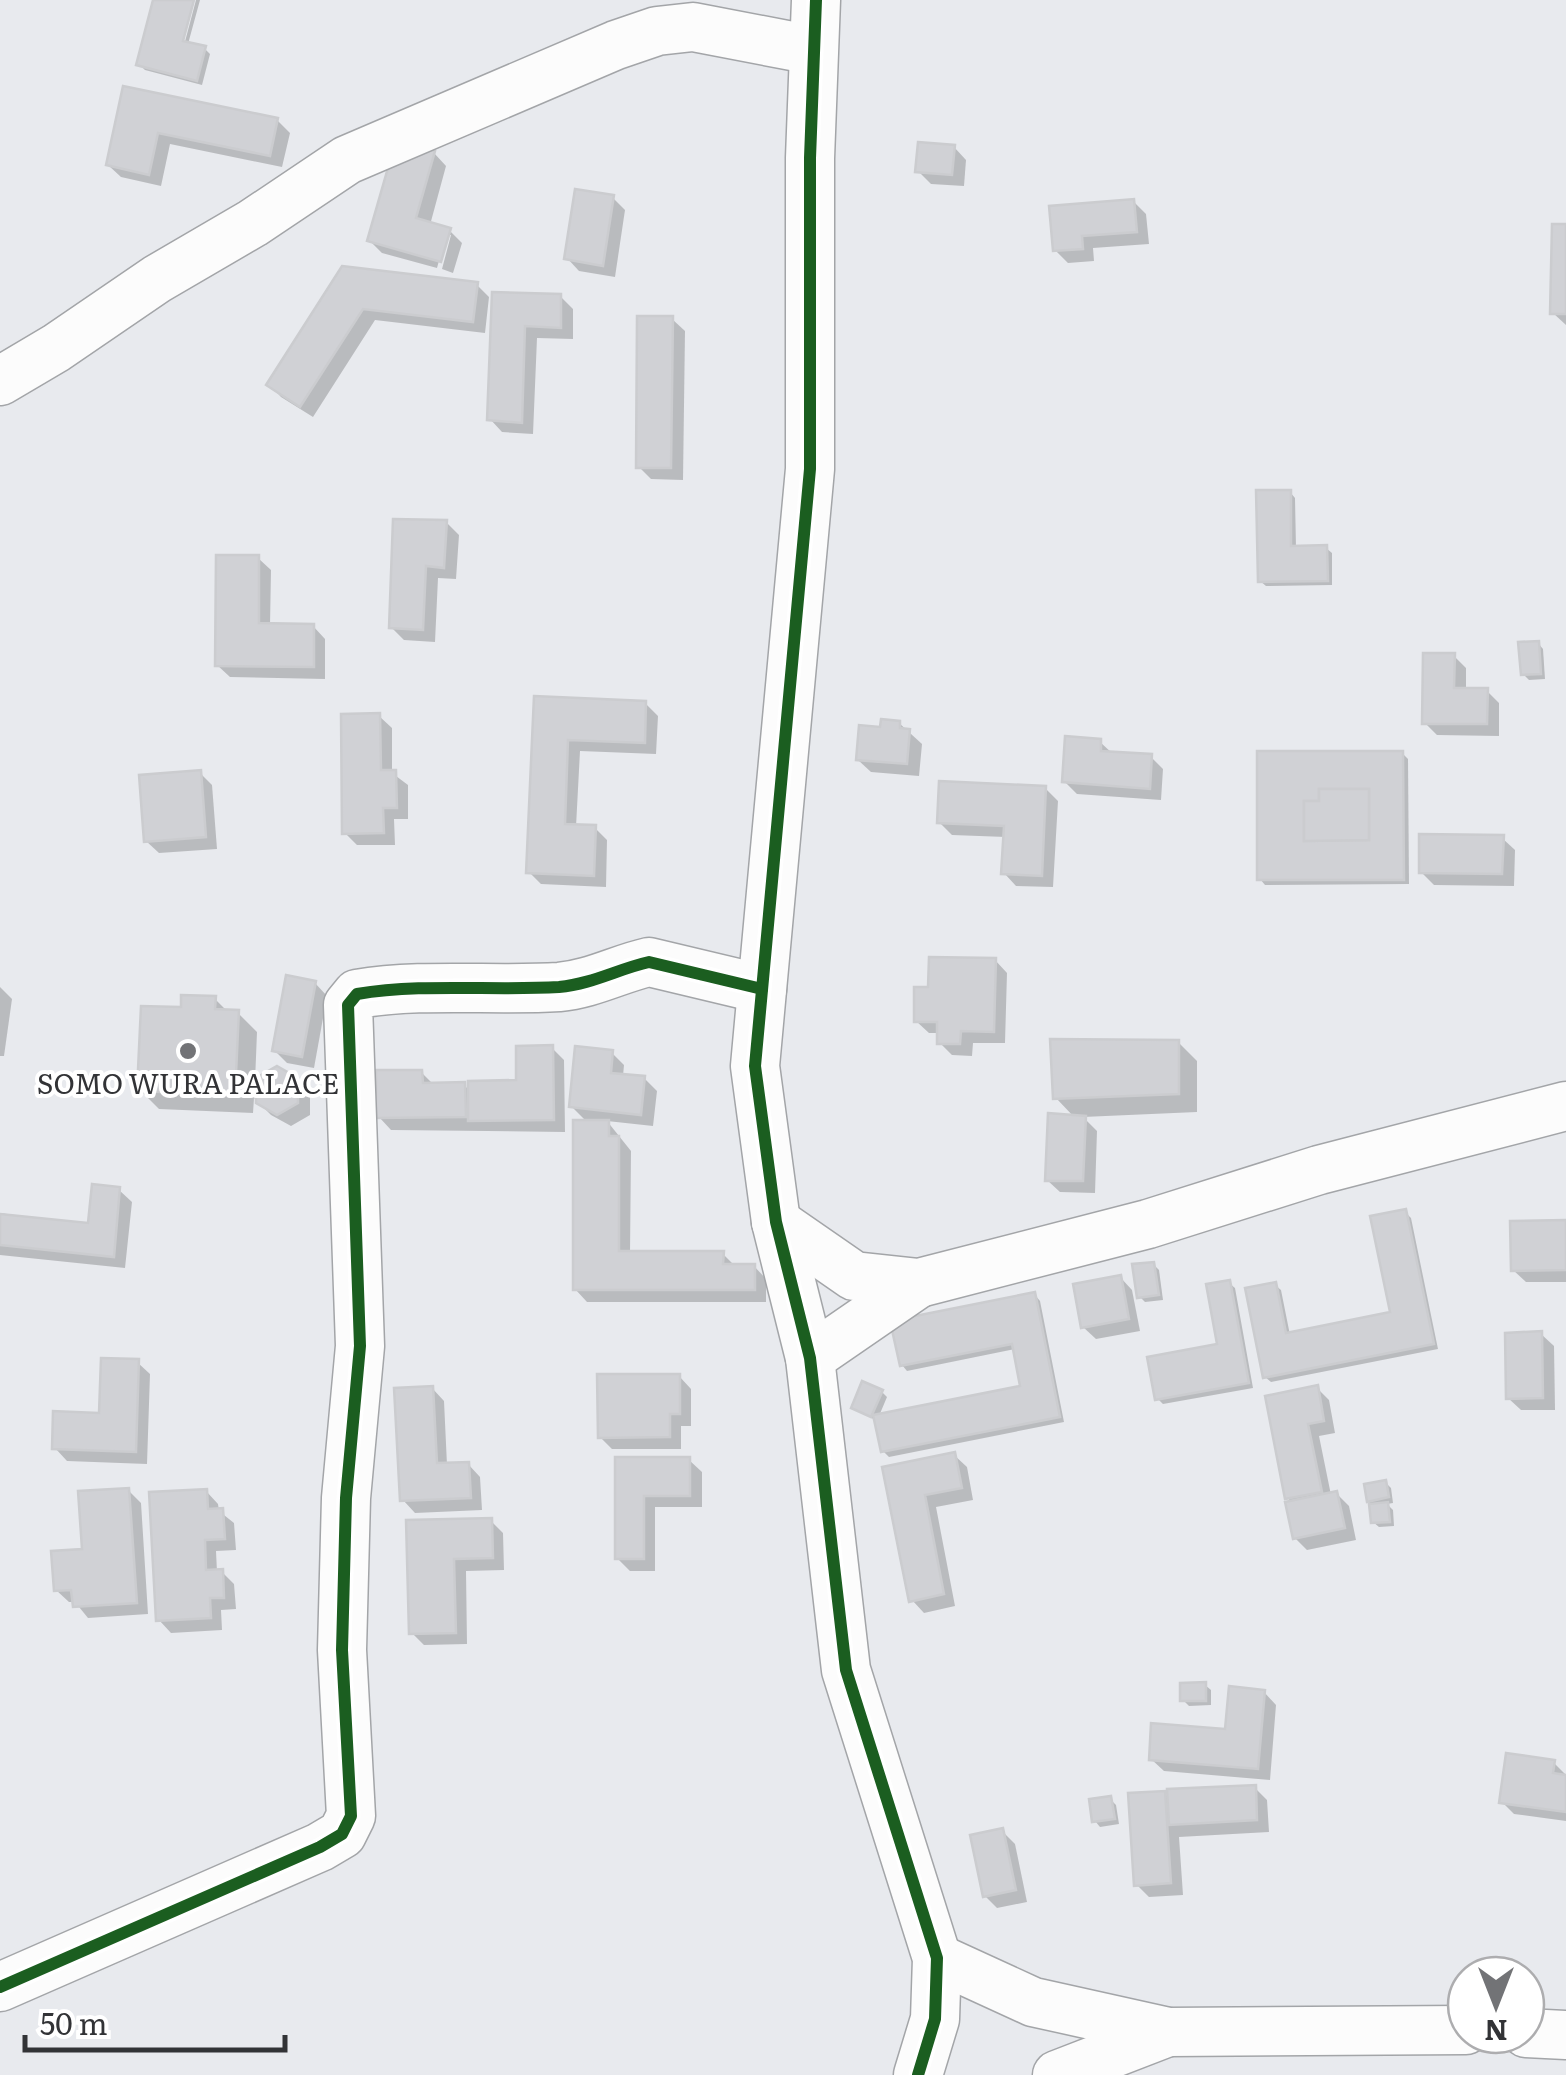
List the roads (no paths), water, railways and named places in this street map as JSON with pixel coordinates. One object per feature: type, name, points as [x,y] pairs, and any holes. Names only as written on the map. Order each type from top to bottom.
[{"type":"street","points":[[816,0],[812,50],[810,469],[755,1066],[776,1222],[810,1358],[846,1670],[936,1958],[935,2019],[918,2075]]},
{"type":"street","points":[[0,381],[347,160],[616,44],[693,27],[812,50]]},
{"type":"street","points":[[0,1987],[320,1847],[342,1834],[351,1816],[342,1650],[346,1498],[360,1346],[348,1005],[357,994],[563,987],[606,978],[649,962],[762,989]]},
{"type":"street","points":[[810,1358],[920,1283],[1148,1224],[1319,1170],[1566,1106]]},
{"type":"street","points":[[776,1222],[854,1276],[920,1283]]},
{"type":"street","points":[[936,1958],[1032,2002],[1168,2032],[1446,2030]]},
{"type":"street","points":[[1056,2075],[1168,2032]]},
{"type":"place","name":"SOMO WURA PALACE","points":[[188,1051]]}]
